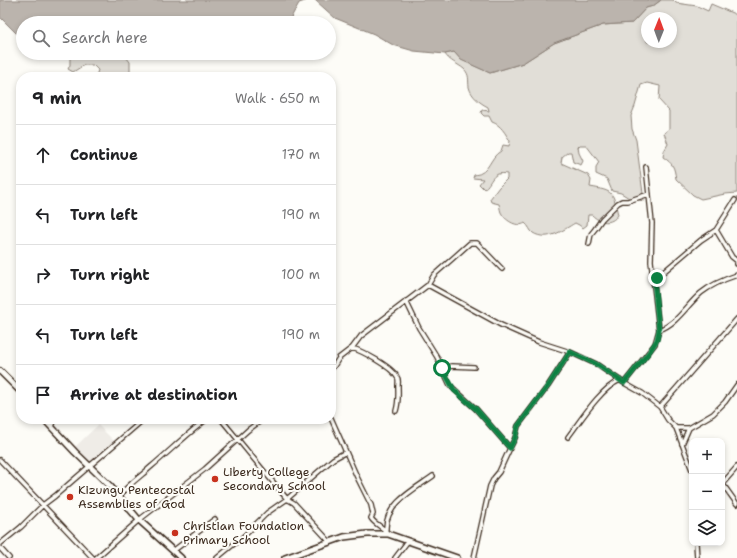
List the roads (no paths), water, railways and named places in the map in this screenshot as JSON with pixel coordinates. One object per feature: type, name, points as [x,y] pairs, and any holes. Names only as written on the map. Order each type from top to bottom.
[{"type":"street","points":[[624,383],[655,344],[659,330],[651,261],[652,223],[646,167]]},
{"type":"street","points":[[589,244],[591,234],[602,219],[618,203],[649,194]]},
{"type":"street","points":[[654,280],[701,240],[716,230],[735,200]]},
{"type":"street","points":[[716,230],[732,257],[737,261]]},
{"type":"street","points":[[336,363],[339,358],[352,348],[361,336],[406,300],[428,285],[434,275],[470,243],[477,243],[502,269]]},
{"type":"street","points":[[659,330],[670,325],[676,320],[701,293],[737,274]]},
{"type":"street","points":[[428,285],[501,325],[539,342],[570,352],[596,364],[642,393],[660,407],[668,420],[676,428],[689,462]]},
{"type":"street","points":[[406,300],[419,328],[437,357],[454,390],[476,409],[510,448]]},
{"type":"street","points":[[660,407],[737,319]]},
{"type":"street","points":[[352,348],[363,352],[374,359],[393,372],[398,378],[399,395],[396,411]]},
{"type":"street","points":[[474,558],[490,486],[494,478],[500,472],[515,438],[518,426],[548,386],[570,352]]},
{"type":"street","points":[[442,368],[452,366],[474,367]]},
{"type":"street","points":[[0,371],[16,387]]},
{"type":"street","points":[[568,437],[598,398],[612,383],[620,380]]},
{"type":"street","points":[[676,428],[689,428],[713,414],[725,402],[737,385]]},
{"type":"street","points":[[49,424],[119,496],[140,520],[181,558]]},
{"type":"street","points":[[0,544],[21,527],[43,505],[138,424]]},
{"type":"street","points":[[119,496],[128,486],[201,424]]},
{"type":"street","points":[[225,424],[287,499],[294,503],[330,542]]},
{"type":"street","points":[[96,558],[140,520],[193,479],[256,424]]},
{"type":"street","points":[[334,424],[371,505],[373,514],[371,518],[372,521],[387,532],[457,558]]},
{"type":"street","points":[[682,444],[689,428]]},
{"type":"street","points":[[217,558],[245,535],[267,513],[287,499],[333,459],[346,452]]},
{"type":"street","points":[[0,460],[93,558]]},
{"type":"street","points":[[725,480],[737,467]]},
{"type":"street","points":[[387,532],[385,522],[397,503],[433,476]]},
{"type":"street","points":[[725,487],[737,504]]},
{"type":"street","points":[[173,551],[215,519]]},
{"type":"street","points":[[285,558],[355,535],[387,532]]},
{"type":"street","points":[[395,558],[408,541]]},
{"type":"street","points":[[696,546],[697,558]]},
{"type":"street","points":[[0,548],[9,558]]},
{"type":"place","name":"Liberty College Secondary School","points":[[215,479]]},
{"type":"place","name":"Kizungu Pentecostal Assemblies of God","points":[[70,497]]},
{"type":"place","name":"Christian Foundation Primary School","points":[[175,533]]}]
